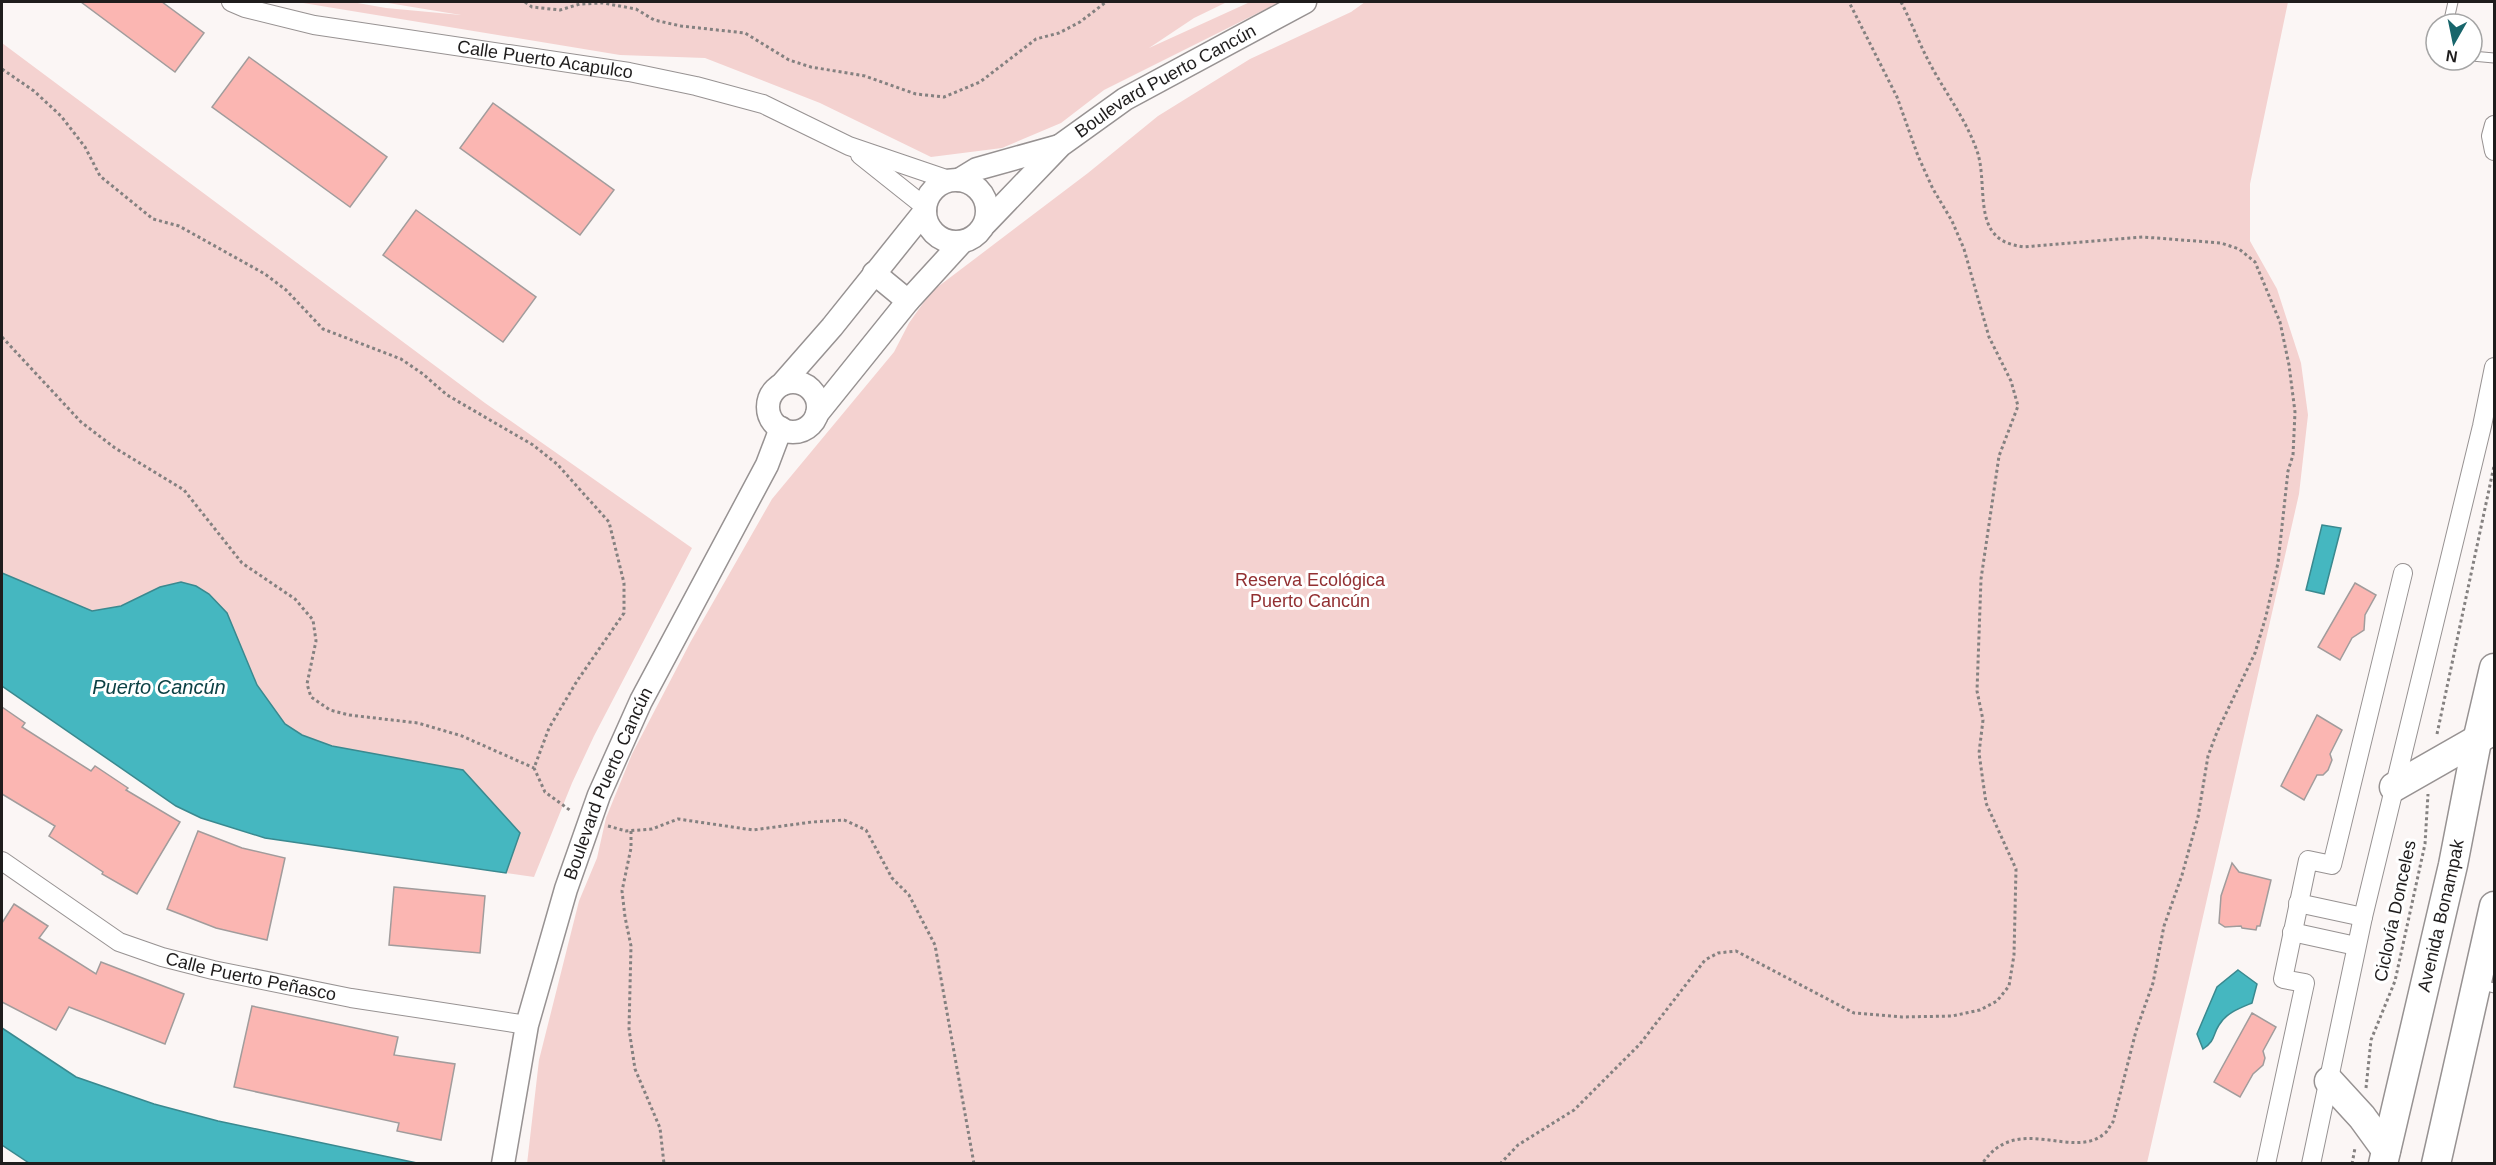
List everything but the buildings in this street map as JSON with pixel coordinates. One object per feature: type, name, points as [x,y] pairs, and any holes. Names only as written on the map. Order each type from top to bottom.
[{"type":"main road","name":"Avenida Bonampak","points":[[2385,1157],[2453,865],[2486,736],[2494,668]]},
{"type":"main road","points":[[2394,787],[2486,736]]},
{"type":"main road","points":[[2436,1164],[2486,985],[2494,906]]},
{"type":"main road","points":[[2329,1081],[2362,1117],[2385,1157]]},
{"type":"street","name":"Calle Puerto Acapulco","points":[[231,2],[245,8],[314,25],[628,72],[696,86],[763,104],[849,146],[954,180]]},
{"type":"street","name":"Boulevard Puerto Cancún","points":[[986,223],[1061,145],[1125,99],[1305,2]]},
{"type":"street","points":[[2494,126],[2492,136],[2494,151]]},
{"type":"street","name":"Boulevard Puerto Cancún","points":[[954,180],[977,170],[1061,145]]},
{"type":"street","name":"Calle Puerto Acapulco","points":[[849,146],[925,209]]},
{"type":"street","points":[[954,180],[970,182],[981,191],[986,201],[988,212],[986,223],[980,232],[962,242],[908,301],[808,427],[792,432],[780,428],[772,420],[768,404],[775,389],[782,384],[925,209],[931,192],[939,184],[954,180]]},
{"type":"street","points":[[925,209],[930,230],[938,237],[951,242],[962,242]]},
{"type":"street","points":[[874,273],[908,301]]},
{"type":"street","points":[[2311,1164],[2356,946],[2482,426],[2494,367]]},
{"type":"street","points":[[782,384],[790,382],[806,385],[817,398],[817,414]]},
{"type":"street","name":"Boulevard Puerto Cancún","points":[[503,1164],[527,1025],[566,889],[590,820],[641,701],[767,465],[780,428]]},
{"type":"street","points":[[2266,1164],[2305,983],[2283,979],[2298,903],[2308,860],[2332,865],[2403,573]]},
{"type":"street","name":"Calle Puerto Peñasco","points":[[2,861],[119,942],[162,957],[213,970],[351,998],[527,1025]]},
{"type":"street","points":[[2298,903],[2363,917]]},
{"type":"street","points":[[2292,932],[2356,946]]},
{"type":"path","points":[[525,2],[532,7],[560,10],[579,4],[603,3],[636,9],[654,20],[681,26],[745,33],[789,60],[811,67],[865,76],[915,94],[944,97],[980,82],[1036,39],[1059,33],[1080,22],[1106,2]]},
{"type":"path","points":[[1500,1164],[1518,1145],[1574,1110],[1640,1044],[1705,960],[1718,952],[1736,951],[1854,1013],[1902,1017],[1952,1016],[1980,1010],[1997,1001],[2009,986],[2014,955],[2016,869],[1994,816],[1986,803],[1979,753],[1983,720],[1977,691],[1977,657],[1981,579],[1999,456],[2018,406],[2011,381],[1989,337],[1964,249],[1918,156],[1897,97],[1849,2]]},
{"type":"path","points":[[1901,2],[1925,56],[1966,125],[1978,155],[1983,179],[1984,215],[1992,231],[2009,244],[2024,247],[2143,237],[2221,243],[2239,249],[2255,262],[2280,322],[2289,365],[2295,412],[2293,455],[2288,471],[2278,563],[2266,616],[2255,653],[2208,756],[2198,817],[2179,885],[2164,926],[2153,983],[2136,1031],[2113,1122],[2104,1134],[2091,1140],[2075,1142],[2030,1137],[2008,1142],[1989,1152],[1982,1164]]},
{"type":"path","points":[[2,69],[33,91],[61,116],[85,147],[100,176],[153,219],[179,226],[266,274],[286,290],[323,329],[401,360],[423,374],[447,395],[533,445],[557,464],[609,522],[624,583],[624,613],[577,681],[549,728],[534,768]]},
{"type":"path","points":[[2,337],[81,422],[115,448],[184,490],[242,563],[295,600],[313,620],[316,641],[307,684],[311,697],[330,710],[349,715],[418,723],[462,736],[534,768],[545,792],[571,810],[590,820],[626,831],[652,829],[678,819],[753,830],[844,820],[866,830],[892,878],[909,895],[935,945],[974,1164]]},
{"type":"path","name":"Ciclovía Donceles","points":[[2352,1164],[2362,1117],[2371,1040],[2395,981],[2425,844],[2431,766],[2494,466]]},
{"type":"path","points":[[631,831],[631,849],[622,891],[631,946],[629,1029],[635,1069],[660,1128],[664,1164]]},
{"type":"green space","points":[[297,2],[352,2],[386,8],[461,15],[382,2],[1227,2],[1194,18],[1149,48],[1250,2],[1280,2],[1104,90],[1061,123],[1002,148],[931,157],[820,103],[705,58],[620,55]]},
{"type":"green space","name":"Reserva Ecológica Puerto Cancún","points":[[1365,2],[2288,2],[2250,184],[2250,241],[2277,289],[2301,363],[2308,415],[2299,494],[2147,1163],[527,1164],[539,1060],[579,901],[597,858],[606,818],[632,754],[691,641],[772,499],[894,352],[909,323],[931,292],[1088,173],[1158,116],[1250,59],[1351,12]]},
{"type":"green space","name":"Puerto Cancún","points":[[2,43],[485,403],[692,548],[594,736],[572,783],[534,877],[506,873],[520,833],[463,770],[332,746],[302,735],[285,724],[257,685],[241,646],[209,594],[196,586],[181,582],[160,587],[121,606],[92,611],[2,573]]},
{"type":"water","points":[[2322,525],[2341,528],[2324,594],[2306,590]]},
{"type":"water","name":"Puerto Cancún","points":[[2,573],[92,611],[121,606],[160,587],[181,582],[196,586],[209,594],[227,613],[257,685],[285,724],[302,735],[332,746],[463,770],[520,833],[506,873],[265,838],[201,818],[176,806],[2,686]]},
{"type":"water","points":[[2238,970],[2257,984],[2252,1003],[2225,1017],[2212,1040],[2203,1049],[2197,1034],[2217,987]]},
{"type":"water","points":[[2,1028],[76,1077],[154,1104],[218,1121],[417,1163],[29,1163],[2,1145]]}]
